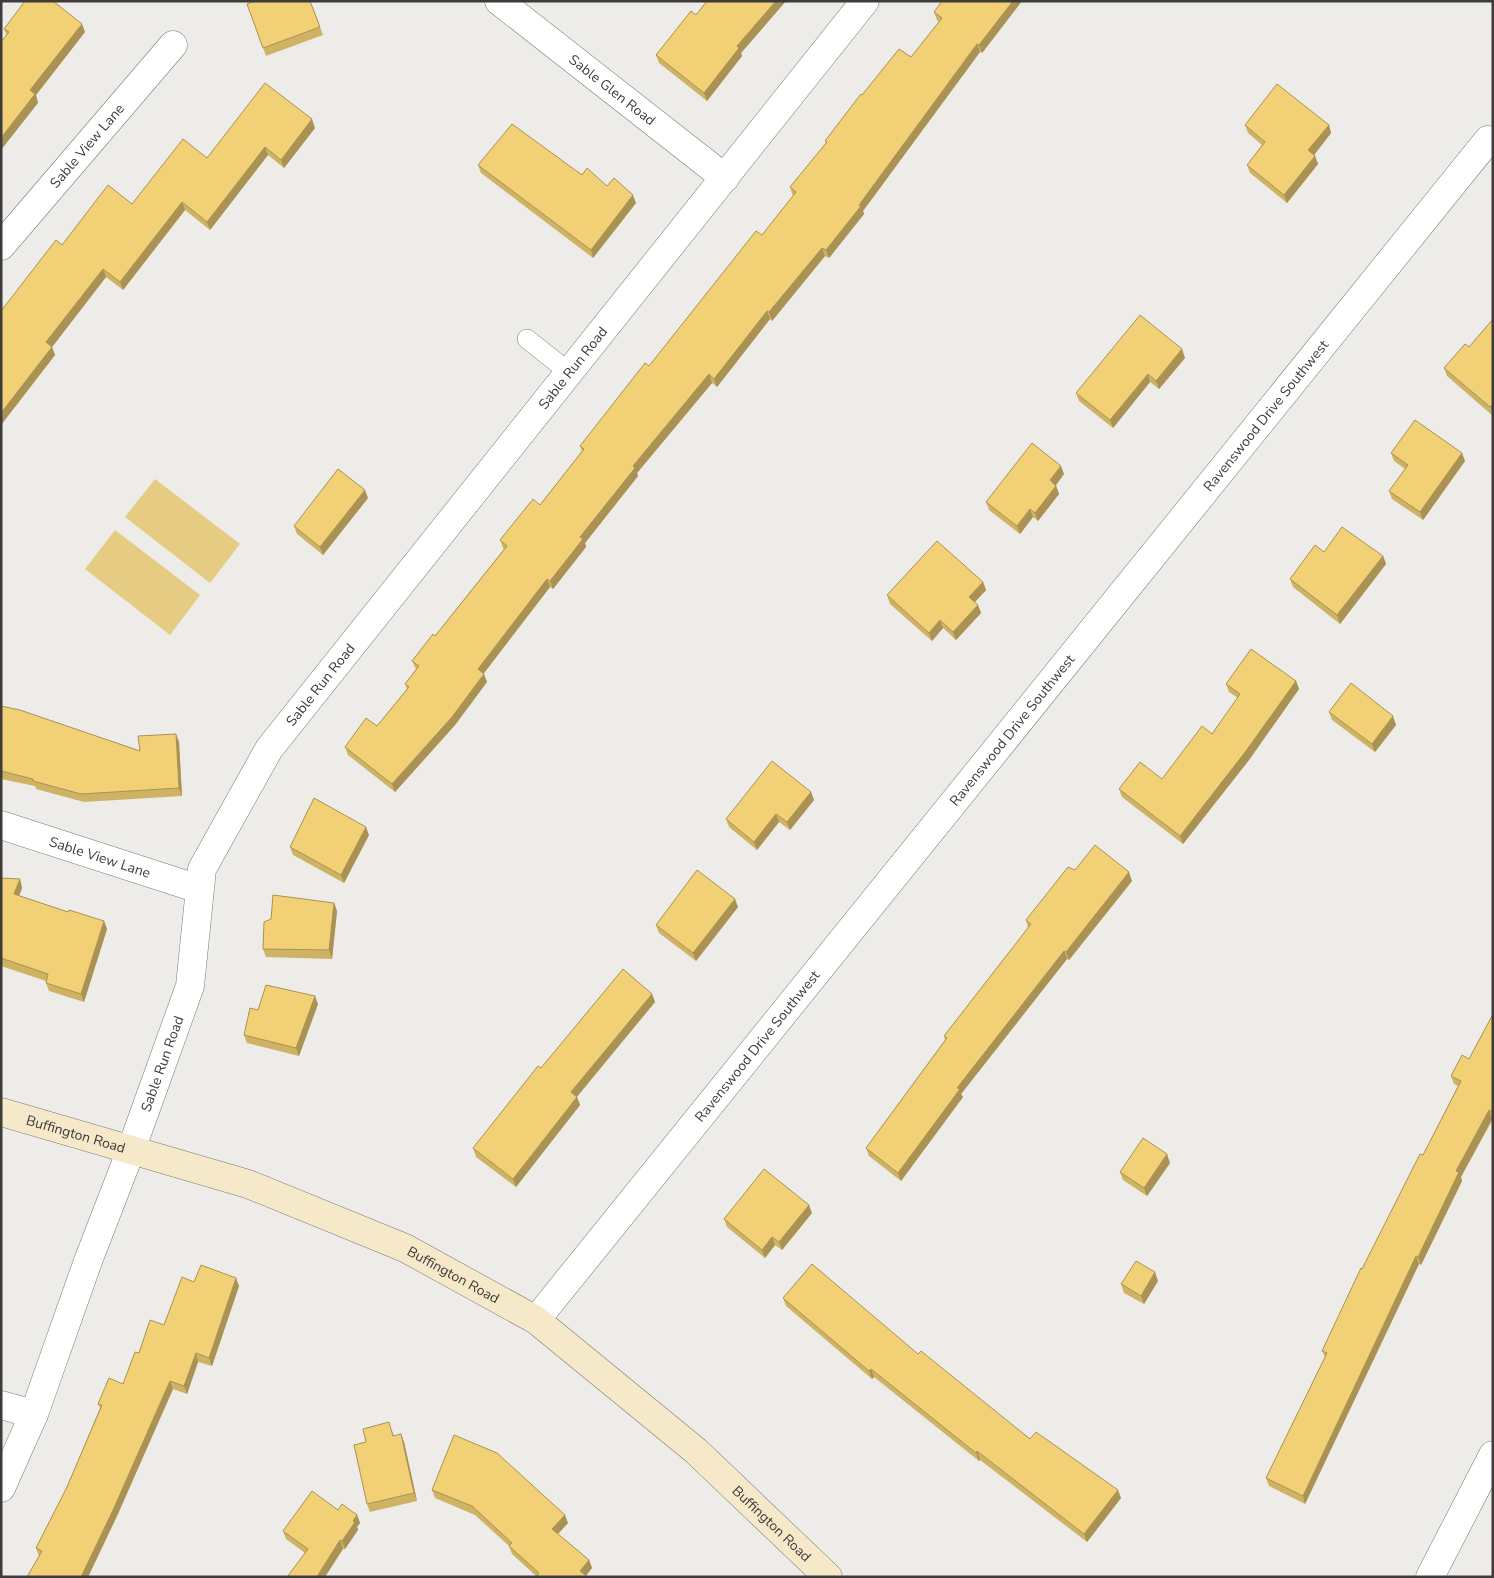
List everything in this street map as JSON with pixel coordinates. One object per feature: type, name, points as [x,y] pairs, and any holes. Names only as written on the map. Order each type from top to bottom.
[{"type":"street","name":"Sable Glen Road","points":[[499,1],[725,178]]},
{"type":"street","name":"Sable Run Road","points":[[1,1488],[34,1414],[88,1262],[132,1150],[190,986],[202,869],[269,748],[865,1]]},
{"type":"street","name":"Sable View Lane","points":[[1,246],[173,45]]},
{"type":"street","name":"Ravenswood Drive Southwest","points":[[536,1320],[1488,140]]},
{"type":"street","name":"Sable View Lane","points":[[1,825],[200,889]]},
{"type":"street","name":"Buffington Road","points":[[1,1112],[248,1184],[405,1248],[536,1320],[696,1451],[828,1577]]},
{"type":"street","points":[[1,1405],[34,1414]]},
{"type":"street","points":[[1430,1577],[1493,1455]]},
{"type":"lane","points":[[527,339],[570,373]]},
{"type":"shaded area","points":[[155,479],[240,544],[210,583],[125,517]]},
{"type":"shaded area","points":[[115,530],[200,595],[170,635],[85,569]]},
{"type":"building","points":[[25,1],[53,1],[82,24],[30,90],[35,94],[1,138],[1,42],[9,32],[4,29]]},
{"type":"building","points":[[255,1],[310,1],[320,27],[263,48],[247,4]]},
{"type":"building","points":[[707,1],[776,1],[737,46],[739,48],[704,93],[656,55],[691,11],[696,15]]},
{"type":"building","points":[[942,1],[1013,1],[979,45],[977,44],[859,205],[861,206],[826,250],[822,248],[769,312],[767,311],[714,379],[709,374],[633,466],[635,468],[580,537],[583,539],[550,581],[547,579],[478,669],[484,674],[452,717],[392,784],[345,747],[366,718],[377,726],[409,687],[405,684],[419,666],[412,661],[433,634],[435,636],[507,546],[500,540],[533,499],[540,505],[584,449],[580,446],[645,363],[649,366],[756,231],[762,235],[796,192],[790,187],[827,142],[825,141],[861,94],[899,49],[911,57],[942,18],[934,12]]},
{"type":"building","points":[[265,83],[312,119],[281,160],[265,147],[207,222],[182,202],[120,282],[103,269],[46,342],[52,347],[1,413],[1,311],[56,240],[62,245],[108,185],[132,204],[183,139],[207,158]]},
{"type":"building","points":[[1277,84],[1329,125],[1308,150],[1315,156],[1284,195],[1247,165],[1265,142],[1245,125]]},
{"type":"building","points":[[512,124],[582,175],[587,168],[607,186],[614,178],[633,195],[591,250],[478,165]]},
{"type":"building","points":[[1140,315],[1182,349],[1156,381],[1148,374],[1110,420],[1076,393]]},
{"type":"building","points":[[1493,319],[1493,404],[1490,407],[1444,368],[1465,344],[1469,347]]},
{"type":"building","points":[[1415,420],[1462,453],[1420,512],[1389,491],[1408,465],[1391,453]]},
{"type":"building","points":[[1032,443],[1061,466],[1050,480],[1056,486],[1035,513],[1030,509],[1017,526],[986,502]]},
{"type":"building","points":[[338,469],[365,490],[320,547],[294,526]]},
{"type":"building","points":[[1342,527],[1383,556],[1337,615],[1290,579],[1315,545],[1324,552]]},
{"type":"building","points":[[937,541],[983,582],[969,597],[978,605],[953,632],[940,620],[929,633],[887,595]]},
{"type":"building","points":[[1251,649],[1296,681],[1246,751],[1180,836],[1119,789],[1140,762],[1162,779],[1202,726],[1212,734],[1240,694],[1226,684]]},
{"type":"building","points":[[1351,683],[1393,716],[1372,744],[1329,712]]},
{"type":"building","points":[[1,706],[20,710],[140,751],[138,736],[176,734],[179,788],[81,794],[1,771]]},
{"type":"building","points":[[772,761],[811,792],[787,822],[776,814],[754,842],[726,819]]},
{"type":"building","points":[[314,798],[366,827],[341,875],[290,847]]},
{"type":"building","points":[[1095,845],[1129,872],[1066,952],[1064,951],[957,1088],[960,1089],[898,1173],[866,1148],[947,1038],[944,1036],[1031,924],[1026,920],[1068,867],[1075,870]]},
{"type":"building","points":[[697,870],[735,899],[693,953],[656,925]]},
{"type":"building","points":[[1,878],[20,879],[14,894],[68,912],[69,910],[104,921],[81,994],[46,983],[48,974],[1,958]]},
{"type":"building","points":[[273,895],[334,903],[329,950],[263,949],[264,922],[271,919]]},
{"type":"building","points":[[623,969],[652,994],[571,1092],[577,1097],[513,1179],[473,1148],[538,1066],[541,1068]]},
{"type":"building","points":[[266,985],[315,996],[296,1048],[244,1035],[250,1008],[258,1010]]},
{"type":"building","points":[[1493,1014],[1493,1112],[1489,1110],[1456,1171],[1459,1172],[1418,1257],[1416,1256],[1303,1496],[1266,1478],[1327,1353],[1322,1351],[1361,1268],[1420,1154],[1423,1155],[1461,1081],[1451,1076],[1462,1055],[1469,1059]]},
{"type":"building","points":[[1143,1138],[1167,1154],[1144,1188],[1120,1172]]},
{"type":"building","points":[[764,1169],[809,1205],[779,1242],[772,1237],[762,1250],[724,1219]]},
{"type":"building","points":[[1136,1261],[1155,1272],[1141,1296],[1121,1284]]},
{"type":"building","points":[[812,1264],[918,1354],[921,1351],[1030,1439],[1036,1432],[1118,1490],[1084,1534],[977,1451],[976,1453],[871,1369],[869,1371],[783,1298]]},
{"type":"building","points":[[201,1265],[236,1278],[209,1358],[196,1353],[184,1386],[170,1381],[114,1508],[81,1577],[27,1577],[42,1551],[36,1548],[67,1487],[102,1405],[98,1404],[109,1378],[123,1384],[135,1352],[139,1353],[150,1320],[164,1325],[182,1277],[194,1282]]},
{"type":"building","points":[[389,1422],[393,1436],[401,1434],[414,1493],[367,1504],[354,1445],[366,1442],[363,1429]]},
{"type":"building","points":[[454,1435],[497,1453],[565,1515],[552,1529],[589,1560],[580,1571],[588,1577],[536,1577],[539,1573],[509,1546],[512,1543],[472,1506],[432,1490]]},
{"type":"building","points":[[312,1491],[338,1510],[342,1504],[357,1515],[353,1521],[355,1522],[342,1541],[340,1540],[318,1575],[319,1577],[287,1577],[308,1549],[283,1531]]}]
